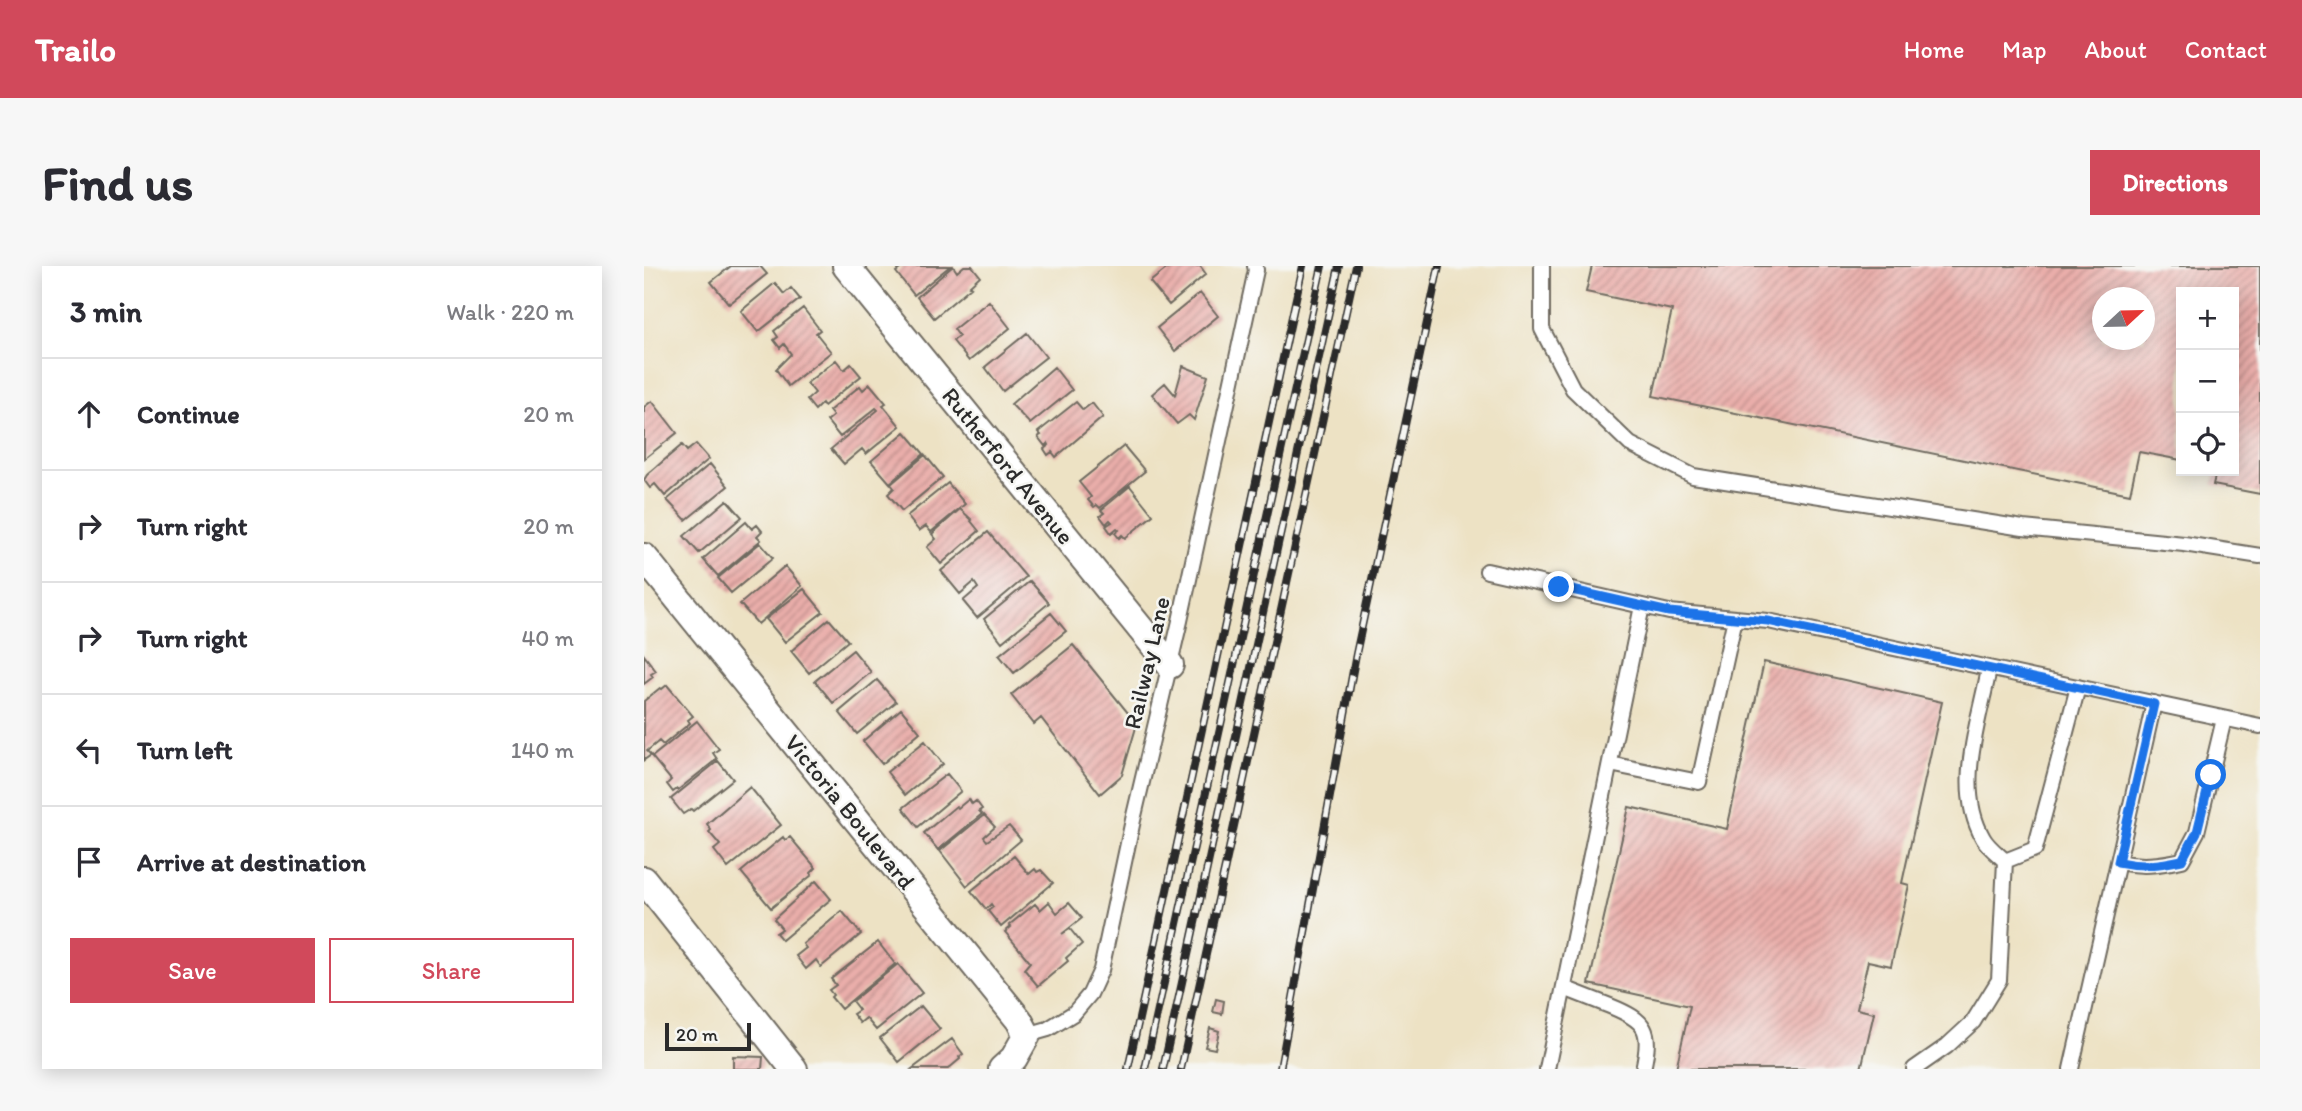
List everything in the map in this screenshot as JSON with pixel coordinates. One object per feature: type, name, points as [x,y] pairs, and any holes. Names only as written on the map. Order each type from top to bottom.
[{"type":"street","name":"Rutherford Avenue","points":[[846,266],[1170,665]]},
{"type":"street","name":"Victoria Boulevard","points":[[644,557],[1018,1020],[1027,1035]]},
{"type":"street","points":[[644,880],[794,1069]]},
{"type":"street","points":[[1002,1069],[1014,1058],[1027,1035]]},
{"type":"lane","name":"Railway Lane","points":[[1027,1035],[1048,1029],[1074,1013],[1090,995],[1101,970],[1251,297],[1255,266]]},
{"type":"lane","points":[[1542,266],[1542,328],[1573,389],[1630,444],[1693,476],[2023,528],[2184,544],[2260,556]]},
{"type":"lane","points":[[1487,571],[1669,612],[1768,621],[2260,726]]},
{"type":"lane","points":[[1547,1069],[1642,606]]},
{"type":"lane","points":[[1610,764],[1699,782],[1735,618]]},
{"type":"lane","points":[[1914,1069],[1947,1046],[1973,1023],[1999,980],[2005,862],[1984,840],[1975,821],[1971,811],[1968,778],[1989,669]]},
{"type":"lane","points":[[2005,862],[2035,849],[2078,687]]},
{"type":"lane","points":[[2071,1069],[2154,704]]},
{"type":"lane","points":[[2118,862],[2137,867],[2182,860],[2197,832],[2224,719]]},
{"type":"lane","points":[[1564,988],[1635,1016],[1644,1027],[1648,1048],[1643,1069]]},
{"type":"building","points":[[731,266],[760,266],[767,274],[729,304],[711,282]]},
{"type":"building","points":[[904,266],[950,266],[914,295],[896,272]]},
{"type":"building","points":[[953,266],[957,272],[964,266],[972,266],[980,276],[934,318],[917,297]]},
{"type":"building","points":[[1170,266],[1200,266],[1206,274],[1169,305],[1150,282]]},
{"type":"building","points":[[1592,266],[2260,266],[2260,494],[2213,485],[2215,476],[2239,476],[2239,287],[2176,287],[2176,459],[2139,452],[2130,494],[1653,396],[1672,310],[1586,292]]},
{"type":"building","points":[[775,283],[784,294],[791,288],[800,299],[758,332],[741,311]]},
{"type":"building","points":[[1200,293],[1218,316],[1175,351],[1157,328]]},
{"type":"building","points":[[989,301],[1010,328],[969,361],[953,341],[959,336],[954,329]]},
{"type":"building","points":[[803,308],[820,330],[816,333],[831,352],[788,386],[776,369],[791,354],[784,344],[780,348],[774,340],[778,337],[774,331]]},
{"type":"building","points":[[1027,333],[1046,357],[1003,391],[985,367]]},
{"type":"building","points":[[836,360],[844,370],[851,364],[861,376],[824,406],[822,403],[815,410],[807,400],[815,393],[807,383]]},
{"type":"building","points":[[1183,366],[1208,376],[1194,420],[1189,415],[1177,424],[1152,394],[1165,383],[1175,395]]},
{"type":"building","points":[[1054,367],[1072,390],[1030,424],[1011,404]]},
{"type":"building","points":[[870,384],[900,426],[866,454],[862,449],[844,464],[831,449],[878,410],[876,408],[840,437],[827,421],[833,416],[829,411],[860,386],[863,390]]},
{"type":"building","points":[[652,401],[677,433],[644,459],[644,407]]},
{"type":"building","points":[[1076,402],[1083,410],[1092,403],[1103,417],[1056,457],[1052,452],[1048,455],[1044,449],[1049,445],[1048,443],[1045,446],[1038,437],[1041,435],[1038,432]]},
{"type":"building","points":[[905,432],[924,454],[890,483],[871,461]]},
{"type":"building","points":[[696,444],[709,459],[665,496],[655,484],[650,488],[644,480],[647,475],[682,445],[687,451]]},
{"type":"building","points":[[1124,446],[1145,471],[1100,508],[1097,505],[1094,507],[1088,500],[1091,497],[1079,482]]},
{"type":"building","points":[[925,455],[943,477],[902,511],[888,494],[894,488],[891,484]]},
{"type":"building","points":[[710,464],[728,486],[686,520],[667,500]]},
{"type":"building","points":[[948,483],[965,504],[931,532],[926,526],[919,531],[907,516]]},
{"type":"building","points":[[1130,486],[1153,515],[1125,538],[1122,535],[1119,538],[1115,533],[1119,530],[1117,528],[1111,533],[1106,526],[1112,522],[1110,520],[1106,524],[1100,516],[1104,513],[1101,510]]},
{"type":"building","points":[[727,500],[742,517],[699,553],[684,536]]},
{"type":"building","points":[[960,509],[979,531],[941,564],[927,547],[936,539],[932,534]]},
{"type":"building","points":[[746,522],[752,529],[757,525],[762,531],[757,536],[761,540],[718,576],[703,559]]},
{"type":"building","points":[[988,532],[1026,577],[977,618],[963,601],[978,588],[974,582],[960,594],[941,571]]},
{"type":"building","points":[[760,543],[773,558],[731,593],[718,578]]},
{"type":"building","points":[[785,566],[802,586],[758,624],[740,604]]},
{"type":"building","points":[[1030,581],[1049,603],[1002,642],[984,619]]},
{"type":"building","points":[[804,589],[823,612],[785,642],[766,619]]},
{"type":"building","points":[[1051,613],[1066,631],[1014,673],[999,655]]},
{"type":"building","points":[[829,619],[848,641],[809,673],[791,651]]},
{"type":"building","points":[[1073,645],[1137,724],[1122,775],[1100,794],[1041,718],[1034,724],[1011,695]]},
{"type":"building","points":[[853,650],[871,672],[833,703],[815,681]]},
{"type":"building","points":[[644,655],[656,671],[644,684]]},
{"type":"building","points":[[1764,662],[1942,702],[1902,883],[1909,885],[1891,966],[1868,961],[1857,1009],[1874,1013],[1861,1069],[1676,1069],[1690,1006],[1589,984],[1629,807],[1727,829]]},
{"type":"building","points":[[877,680],[896,702],[857,734],[839,712]]},
{"type":"building","points":[[667,685],[693,716],[688,720],[690,723],[663,745],[659,741],[647,751],[651,755],[644,760],[644,701]]},
{"type":"building","points":[[901,709],[920,732],[882,764],[863,741]]},
{"type":"building","points":[[697,721],[719,749],[713,753],[717,759],[673,792],[667,784],[671,780],[652,757]]},
{"type":"building","points":[[925,741],[943,764],[905,795],[887,772]]},
{"type":"building","points":[[718,761],[733,779],[693,811],[691,809],[683,814],[671,799]]},
{"type":"building","points":[[947,774],[961,791],[918,827],[903,808]]},
{"type":"building","points":[[750,787],[781,825],[728,868],[714,850],[720,845],[709,832],[711,830],[707,824]]},
{"type":"building","points":[[969,799],[972,804],[976,801],[982,814],[938,850],[924,833],[956,806],[958,808]]},
{"type":"building","points":[[984,815],[995,827],[984,837],[987,841],[1009,826],[1021,840],[967,886],[940,851]]},
{"type":"building","points":[[783,837],[785,840],[790,837],[816,868],[812,875],[771,908],[741,872]]},
{"type":"building","points":[[1014,856],[1029,874],[1035,869],[1037,872],[1041,870],[1053,883],[1001,927],[988,911],[993,907],[991,904],[986,909],[971,891]]},
{"type":"building","points":[[816,881],[831,899],[782,940],[776,933],[782,929],[774,919]]},
{"type":"building","points":[[1049,902],[1057,913],[1069,903],[1082,918],[1062,934],[1070,929],[1082,944],[1066,958],[1068,961],[1038,986],[1024,969],[1030,962],[1005,932],[1011,927],[1009,925],[1035,904],[1040,910]]},
{"type":"building","points":[[842,911],[861,934],[821,967],[816,960],[806,969],[796,956],[806,948],[803,944]]},
{"type":"building","points":[[878,942],[895,964],[841,1009],[831,997],[833,995],[829,990],[836,985],[831,979]]},
{"type":"building","points":[[898,964],[922,993],[876,1030],[866,1018],[860,1023],[853,1014],[859,1010],[852,1001]]},
{"type":"building","points":[[1216,999],[1224,1001],[1222,1014],[1213,1012]]},
{"type":"building","points":[[921,1006],[940,1029],[899,1062],[880,1038]]},
{"type":"building","points":[[1210,1028],[1219,1031],[1215,1049],[1205,1047]]},
{"type":"building","points":[[952,1039],[963,1054],[948,1069],[912,1069]]},
{"type":"building","points":[[733,1056],[763,1057],[762,1069],[733,1069]]},
{"type":"railway","points":[[1128,1069],[1303,266]]},
{"type":"railway","points":[[1145,1069],[1322,266]]},
{"type":"railway","points":[[1163,1069],[1339,266]]},
{"type":"railway","points":[[1181,1069],[1356,266]]},
{"type":"railway","points":[[1280,1069],[1356,654],[1439,266]]},
{"type":"route","points":[[1559,587],[1669,612],[1768,621],[2154,704],[2118,862],[2137,867],[2182,860],[2197,832],[2211,775]]}]
